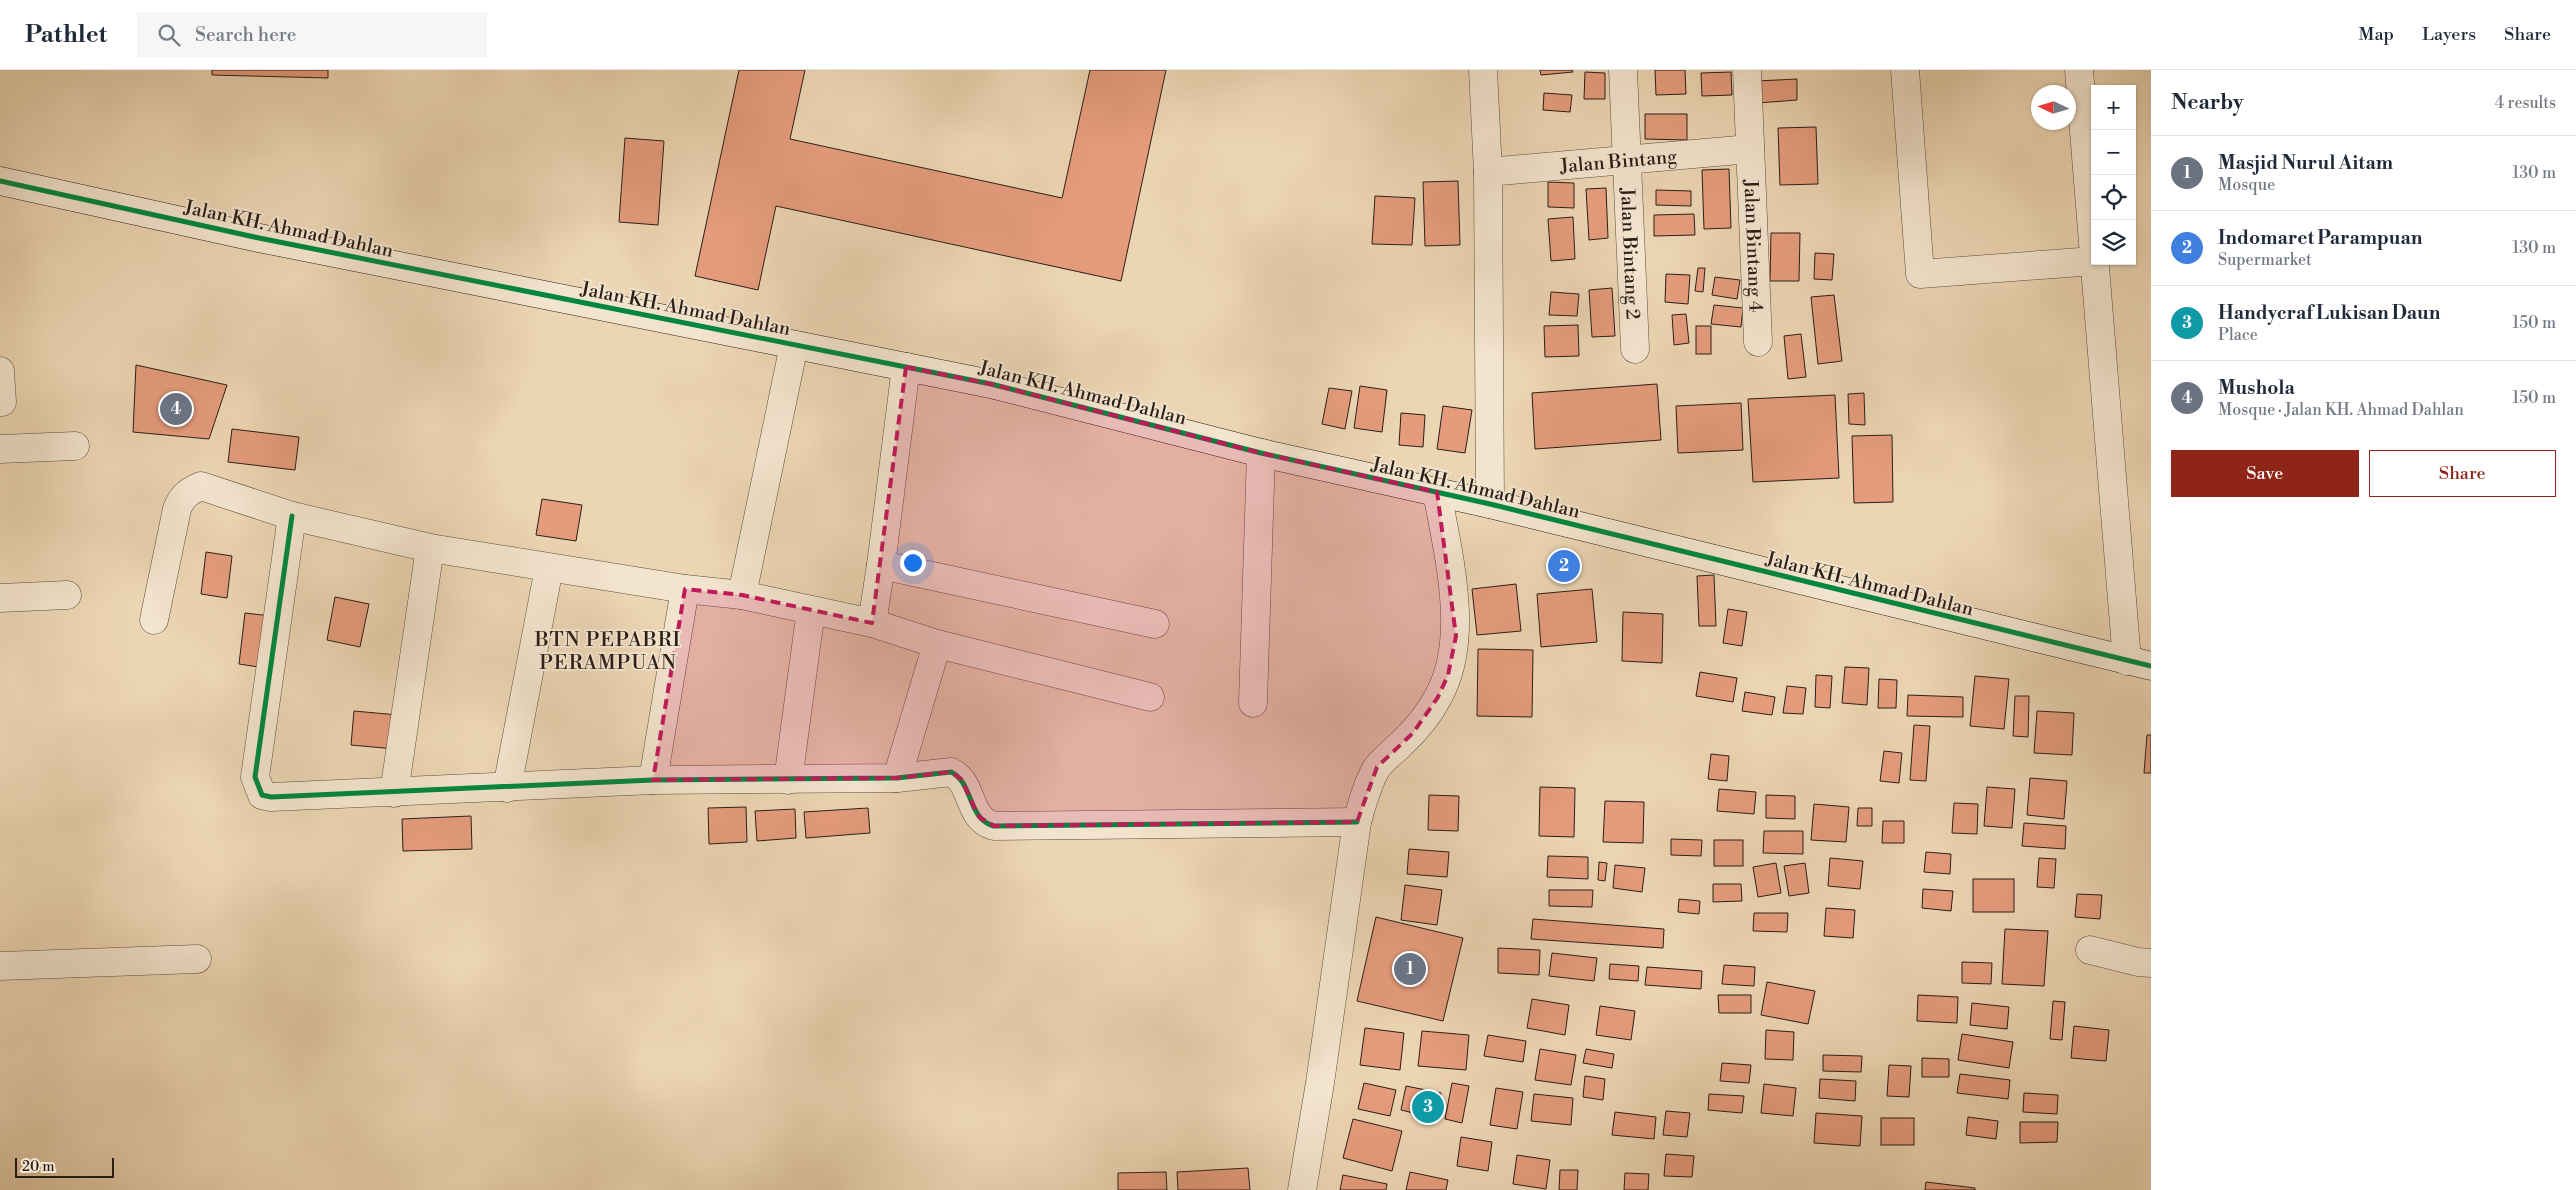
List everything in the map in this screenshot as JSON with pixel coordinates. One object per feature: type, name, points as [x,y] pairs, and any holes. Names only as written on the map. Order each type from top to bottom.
[{"type":"street","points":[[1483,70],[1488,172],[1490,504]]},
{"type":"street","name":"Jalan Bintang 2","points":[[1623,70],[1635,350]]},
{"type":"street","name":"Jalan Bintang 4","points":[[1747,70],[1758,342]]},
{"type":"street","points":[[1905,70],[1920,274],[2091,262]]},
{"type":"street","points":[[2079,70],[2091,224]]},
{"type":"street","name":"Jalan Bintang","points":[[1488,172],[1626,158],[1750,149]]},
{"type":"street","name":"Jalan KH. Ahmad Dahlan","points":[[0,181],[259,238],[991,384],[1261,453],[1490,504],[2139,664]]},
{"type":"street","points":[[2094,265],[2139,664]]},
{"type":"street","points":[[742,595],[794,345]]},
{"type":"street","points":[[872,623],[906,367]]},
{"type":"street","points":[[0,371],[2,402]]},
{"type":"street","points":[[0,449],[75,446]]},
{"type":"street","points":[[1253,703],[1261,453]]},
{"type":"street","points":[[154,620],[177,508],[182,498],[191,490],[202,486],[292,516],[430,548],[685,589],[742,595],[872,623],[937,644],[1150,697]]},
{"type":"street","points":[[1302,1190],[1322,1073],[1357,822],[1367,788],[1377,767],[1413,732],[1438,697],[1448,675],[1456,636],[1449,561],[1437,492]]},
{"type":"street","points":[[292,516],[255,777],[262,795],[271,797],[394,793],[653,780],[897,778],[951,772],[957,774],[961,779],[979,818],[986,824],[994,826],[1357,822]]},
{"type":"street","points":[[394,793],[430,548]]},
{"type":"street","points":[[881,565],[1155,624]]},
{"type":"street","points":[[507,788],[549,568]]},
{"type":"street","points":[[653,780],[685,589]]},
{"type":"street","points":[[0,598],[66,595]]},
{"type":"street","points":[[788,780],[811,610]]},
{"type":"street","points":[[897,778],[937,644]]},
{"type":"street","points":[[2090,950],[2138,962],[2151,963]]},
{"type":"street","points":[[0,966],[197,959]]},
{"type":"highlighted area","points":[[906,367],[991,384],[1261,453],[1437,492],[1456,636],[1448,675],[1438,697],[1413,733],[1377,767],[1357,822],[994,826],[979,817],[961,779],[951,772],[897,778],[653,780],[685,589],[742,595],[872,623]]},
{"type":"building","points":[[212,70],[328,70],[328,78],[212,75]]},
{"type":"building","points":[[739,70],[805,70],[790,139],[1062,198],[1090,70],[1166,70],[1121,281],[776,206],[758,290],[695,276]]},
{"type":"building","points":[[1540,70],[1572,70],[1573,72],[1541,75]]},
{"type":"building","points":[[1655,70],[1685,70],[1686,94],[1656,95]]},
{"type":"building","points":[[1585,72],[1605,73],[1605,99],[1584,99]]},
{"type":"building","points":[[1731,72],[1732,95],[1702,96],[1701,73]]},
{"type":"building","points":[[1797,79],[1797,100],[1758,103],[1757,81]]},
{"type":"building","points":[[1544,93],[1572,95],[1570,112],[1543,110]]},
{"type":"building","points":[[1645,114],[1687,114],[1687,140],[1645,139]]},
{"type":"building","points":[[1816,127],[1818,184],[1780,185],[1778,128]]},
{"type":"building","points":[[625,138],[664,141],[658,225],[619,222]]},
{"type":"building","points":[[1729,169],[1731,228],[1704,229],[1702,170]]},
{"type":"building","points":[[1458,181],[1460,245],[1425,246],[1423,182]]},
{"type":"building","points":[[1548,182],[1574,183],[1574,208],[1548,207]]},
{"type":"building","points":[[1606,188],[1608,238],[1589,240],[1586,189]]},
{"type":"building","points":[[1656,190],[1691,191],[1691,206],[1656,205]]},
{"type":"building","points":[[1375,196],[1415,198],[1412,245],[1372,244]]},
{"type":"building","points":[[1694,214],[1695,235],[1654,236],[1654,215]]},
{"type":"building","points":[[1573,217],[1575,259],[1551,261],[1548,219]]},
{"type":"building","points":[[1771,233],[1800,233],[1799,281],[1770,281]]},
{"type":"building","points":[[1815,253],[1834,254],[1832,280],[1814,279]]},
{"type":"building","points":[[1698,268],[1705,268],[1703,292],[1695,291]]},
{"type":"building","points":[[1666,274],[1690,275],[1688,304],[1665,302]]},
{"type":"building","points":[[1715,277],[1740,280],[1737,299],[1712,295]]},
{"type":"building","points":[[1612,288],[1615,336],[1592,337],[1589,290]]},
{"type":"building","points":[[1551,292],[1579,294],[1577,316],[1549,315]]},
{"type":"building","points":[[1834,295],[1842,361],[1818,364],[1811,297]]},
{"type":"building","points":[[1714,305],[1743,308],[1741,327],[1711,324]]},
{"type":"building","points":[[1686,314],[1689,343],[1674,345],[1672,315]]},
{"type":"building","points":[[1578,325],[1579,356],[1545,357],[1544,326]]},
{"type":"building","points":[[1696,326],[1711,326],[1711,354],[1696,354]]},
{"type":"building","points":[[1801,334],[1806,377],[1788,379],[1784,336]]},
{"type":"building","points":[[136,365],[227,385],[209,439],[133,432]]},
{"type":"building","points":[[1657,384],[1661,440],[1535,449],[1532,393]]},
{"type":"building","points":[[1360,386],[1387,390],[1382,432],[1354,428]]},
{"type":"building","points":[[1329,388],[1352,391],[1345,429],[1322,424]]},
{"type":"building","points":[[1864,393],[1865,425],[1849,424],[1848,394]]},
{"type":"building","points":[[1835,395],[1839,478],[1753,482],[1748,399]]},
{"type":"building","points":[[1741,403],[1743,450],[1678,453],[1676,406]]},
{"type":"building","points":[[1443,406],[1472,410],[1465,453],[1437,449]]},
{"type":"building","points":[[1401,413],[1425,415],[1423,447],[1399,445]]},
{"type":"building","points":[[232,429],[299,437],[295,470],[228,462]]},
{"type":"building","points":[[1892,435],[1893,502],[1854,503],[1852,436]]},
{"type":"building","points":[[542,499],[582,505],[576,541],[536,535]]},
{"type":"building","points":[[206,552],[232,556],[227,598],[201,594]]},
{"type":"building","points":[[1714,575],[1716,626],[1699,626],[1697,576]]},
{"type":"building","points":[[1516,584],[1521,631],[1477,635],[1472,589]]},
{"type":"building","points":[[1592,589],[1597,642],[1541,647],[1537,594]]},
{"type":"building","points":[[335,597],[369,604],[360,647],[327,640]]},
{"type":"building","points":[[1728,609],[1747,612],[1742,646],[1723,643]]},
{"type":"building","points":[[1623,612],[1663,614],[1662,663],[1622,661]]},
{"type":"building","points":[[245,613],[271,616],[265,668],[239,664]]},
{"type":"building","points":[[1478,649],[1533,650],[1532,717],[1477,716]]},
{"type":"building","points":[[1845,667],[1869,668],[1867,705],[1842,703]]},
{"type":"building","points":[[1700,672],[1737,678],[1733,702],[1696,696]]},
{"type":"building","points":[[1816,675],[1832,676],[1830,708],[1815,707]]},
{"type":"building","points":[[1975,676],[2009,679],[2004,729],[1970,726]]},
{"type":"building","points":[[1879,679],[1897,680],[1896,708],[1878,708]]},
{"type":"building","points":[[1787,686],[1806,688],[1803,714],[1783,713]]},
{"type":"building","points":[[1745,692],[1775,697],[1772,715],[1742,711]]},
{"type":"building","points":[[1908,695],[1963,697],[1963,717],[1907,716]]},
{"type":"building","points":[[2015,696],[2029,696],[2028,737],[2013,736]]},
{"type":"building","points":[[354,711],[398,715],[395,749],[351,745]]},
{"type":"building","points":[[2037,711],[2074,713],[2072,755],[2034,753]]},
{"type":"building","points":[[1914,725],[1930,726],[1926,781],[1910,780]]},
{"type":"building","points":[[2147,735],[2151,735],[2151,773],[2144,773]]},
{"type":"building","points":[[1884,751],[1902,753],[1899,783],[1880,781]]},
{"type":"building","points":[[1711,754],[1729,756],[1727,781],[1708,779]]},
{"type":"building","points":[[2030,778],[2067,781],[2064,819],[2027,815]]},
{"type":"building","points":[[1540,787],[1575,788],[1574,837],[1539,836]]},
{"type":"building","points":[[1987,787],[2015,789],[2012,828],[1984,826]]},
{"type":"building","points":[[1719,789],[1756,792],[1754,814],[1717,811]]},
{"type":"building","points":[[1429,795],[1459,796],[1458,831],[1428,830]]},
{"type":"building","points":[[1766,795],[1795,796],[1795,819],[1766,818]]},
{"type":"building","points":[[1605,801],[1644,802],[1643,843],[1603,842]]},
{"type":"building","points":[[1954,803],[1978,804],[1977,834],[1952,833]]},
{"type":"building","points":[[1814,804],[1849,807],[1846,842],[1811,840]]},
{"type":"building","points":[[746,807],[747,842],[709,844],[708,808]]},
{"type":"building","points":[[868,808],[870,833],[806,838],[804,812]]},
{"type":"building","points":[[1858,808],[1872,808],[1872,826],[1857,826]]},
{"type":"building","points":[[795,809],[796,838],[757,841],[755,811]]},
{"type":"building","points":[[471,816],[472,849],[403,851],[402,819]]},
{"type":"building","points":[[1883,821],[1904,821],[1904,843],[1882,843]]},
{"type":"building","points":[[2024,823],[2066,826],[2065,849],[2022,846]]},
{"type":"building","points":[[1764,831],[1803,831],[1803,854],[1763,853]]},
{"type":"building","points":[[1671,839],[1702,840],[1701,856],[1671,855]]},
{"type":"building","points":[[1714,840],[1743,840],[1743,866],[1714,866]]},
{"type":"building","points":[[1409,849],[1449,852],[1447,877],[1407,874]]},
{"type":"building","points":[[1926,852],[1951,854],[1950,874],[1924,872]]},
{"type":"building","points":[[1548,856],[1588,857],[1588,879],[1547,877]]},
{"type":"building","points":[[1830,858],[1863,861],[1860,889],[1828,886]]},
{"type":"building","points":[[2039,858],[2056,859],[2054,888],[2037,887]]},
{"type":"building","points":[[1599,862],[1607,863],[1605,881],[1598,880]]},
{"type":"building","points":[[1776,863],[1781,893],[1758,897],[1753,867]]},
{"type":"building","points":[[1805,863],[1809,893],[1789,896],[1784,866]]},
{"type":"building","points":[[1615,865],[1645,868],[1642,892],[1613,888]]},
{"type":"building","points":[[1973,879],[2014,879],[2014,912],[1973,912]]},
{"type":"building","points":[[1713,884],[1741,884],[1742,901],[1713,902]]},
{"type":"building","points":[[1405,885],[1442,890],[1437,925],[1401,920]]},
{"type":"building","points":[[1923,889],[1953,891],[1951,911],[1922,908]]},
{"type":"building","points":[[1549,890],[1593,890],[1592,907],[1549,906]]},
{"type":"building","points":[[2077,894],[2102,895],[2100,919],[2075,917]]},
{"type":"building","points":[[1679,899],[1700,901],[1699,914],[1678,912]]},
{"type":"building","points":[[1826,908],[1855,910],[1853,938],[1824,936]]},
{"type":"building","points":[[1754,913],[1788,913],[1787,932],[1753,931]]},
{"type":"building","points":[[1376,917],[1463,938],[1443,1021],[1357,1001]]},
{"type":"building","points":[[1533,919],[1664,929],[1663,948],[1531,939]]},
{"type":"building","points":[[2005,929],[2048,931],[2044,986],[2002,984]]},
{"type":"building","points":[[1498,948],[1540,950],[1539,975],[1498,973]]},
{"type":"building","points":[[1552,953],[1597,958],[1594,981],[1549,976]]},
{"type":"building","points":[[1962,962],[1992,963],[1991,984],[1962,983]]},
{"type":"building","points":[[1610,964],[1639,966],[1638,981],[1609,979]]},
{"type":"building","points":[[1724,965],[1755,967],[1754,986],[1722,984]]},
{"type":"building","points":[[1647,967],[1702,971],[1701,989],[1645,985]]},
{"type":"building","points":[[1767,982],[1815,991],[1808,1024],[1761,1015]]},
{"type":"building","points":[[1718,995],[1751,995],[1751,1013],[1719,1013]]},
{"type":"building","points":[[1918,995],[1958,997],[1957,1023],[1917,1021]]},
{"type":"building","points":[[1532,999],[1569,1005],[1565,1035],[1527,1028]]},
{"type":"building","points":[[2053,1001],[2065,1002],[2062,1040],[2050,1039]]},
{"type":"building","points":[[1972,1003],[2009,1007],[2007,1029],[1970,1025]]},
{"type":"building","points":[[1600,1006],[1635,1011],[1631,1040],[1596,1035]]},
{"type":"building","points":[[2074,1026],[2109,1030],[2106,1061],[2071,1058]]},
{"type":"building","points":[[1365,1028],[1404,1033],[1400,1070],[1360,1065]]},
{"type":"building","points":[[1766,1030],[1794,1032],[1793,1060],[1765,1059]]},
{"type":"building","points":[[1422,1031],[1469,1035],[1466,1070],[1418,1066]]},
{"type":"building","points":[[1962,1034],[2013,1042],[2009,1068],[1958,1060]]},
{"type":"building","points":[[1488,1035],[1526,1041],[1523,1062],[1484,1056]]},
{"type":"building","points":[[1540,1049],[1576,1055],[1571,1085],[1535,1080]]},
{"type":"building","points":[[1586,1049],[1614,1054],[1612,1068],[1583,1063]]},
{"type":"building","points":[[1823,1055],[1862,1056],[1861,1072],[1823,1071]]},
{"type":"building","points":[[1922,1058],[1949,1059],[1949,1077],[1922,1077]]},
{"type":"building","points":[[1722,1063],[1751,1065],[1749,1083],[1720,1081]]},
{"type":"building","points":[[1889,1065],[1911,1066],[1909,1097],[1887,1096]]},
{"type":"building","points":[[1960,1074],[2010,1080],[2008,1099],[1957,1093]]},
{"type":"building","points":[[1585,1076],[1605,1079],[1603,1100],[1583,1097]]},
{"type":"building","points":[[1820,1079],[1856,1081],[1855,1101],[1819,1098]]},
{"type":"building","points":[[1364,1083],[1396,1090],[1390,1116],[1358,1109]]},
{"type":"building","points":[[1452,1083],[1469,1086],[1462,1123],[1445,1119]]},
{"type":"building","points":[[1764,1084],[1796,1088],[1793,1116],[1761,1113]]},
{"type":"building","points":[[1406,1086],[1441,1093],[1435,1118],[1401,1110]]},
{"type":"building","points":[[1496,1088],[1523,1092],[1517,1129],[1490,1125]]},
{"type":"building","points":[[2024,1093],[2058,1095],[2057,1114],[2023,1112]]},
{"type":"building","points":[[1534,1094],[1573,1098],[1571,1125],[1531,1121]]},
{"type":"building","points":[[1709,1094],[1744,1096],[1742,1113],[1708,1110]]},
{"type":"building","points":[[1666,1111],[1690,1113],[1687,1137],[1663,1135]]},
{"type":"building","points":[[1615,1112],[1656,1117],[1654,1139],[1612,1135]]},
{"type":"building","points":[[1816,1113],[1862,1116],[1860,1146],[1814,1143]]},
{"type":"building","points":[[1968,1117],[1998,1121],[1996,1139],[1966,1135]]},
{"type":"building","points":[[1881,1118],[1914,1118],[1914,1145],[1881,1145]]},
{"type":"building","points":[[1353,1119],[1402,1131],[1392,1171],[1343,1158]]},
{"type":"building","points":[[2020,1122],[2058,1122],[2057,1142],[2020,1143]]},
{"type":"building","points":[[1461,1137],[1492,1142],[1488,1171],[1457,1166]]},
{"type":"building","points":[[1666,1154],[1694,1156],[1692,1177],[1664,1176]]},
{"type":"building","points":[[1517,1155],[1550,1160],[1546,1189],[1513,1184]]},
{"type":"building","points":[[1248,1168],[1250,1190],[1178,1190],[1177,1172]]},
{"type":"building","points":[[1560,1170],[1578,1170],[1577,1190],[1559,1190]]},
{"type":"building","points":[[1166,1172],[1167,1190],[1118,1190],[1118,1173]]},
{"type":"building","points":[[1410,1172],[1448,1180],[1446,1190],[1406,1190]]},
{"type":"building","points":[[1625,1173],[1649,1174],[1648,1190],[1624,1190]]},
{"type":"building","points":[[1343,1175],[1387,1184],[1386,1190],[1340,1190]]},
{"type":"building","points":[[1926,1182],[1975,1188],[1975,1190],[1925,1190]]},
{"type":"cycle path","points":[[0,181],[259,238],[991,384],[1261,453],[1490,504],[2151,666]]},
{"type":"cycle path","points":[[292,516],[255,777],[262,795],[271,797],[653,780],[897,778],[951,772],[964,784],[979,816],[985,822],[994,826],[1357,822]]},
{"type":"place","name":"Mushola","points":[[176,409]]},
{"type":"place","name":"Indomaret Parampuan","points":[[1564,566]]},
{"type":"place","name":"Masjid Nurul Aitam","points":[[1410,969]]},
{"type":"place","name":"Handycraf Lukisan Daun","points":[[1428,1107]]},
{"type":"district","name":"BTN PEPABRI PERAMPUAN","points":[[608,650]]}]
